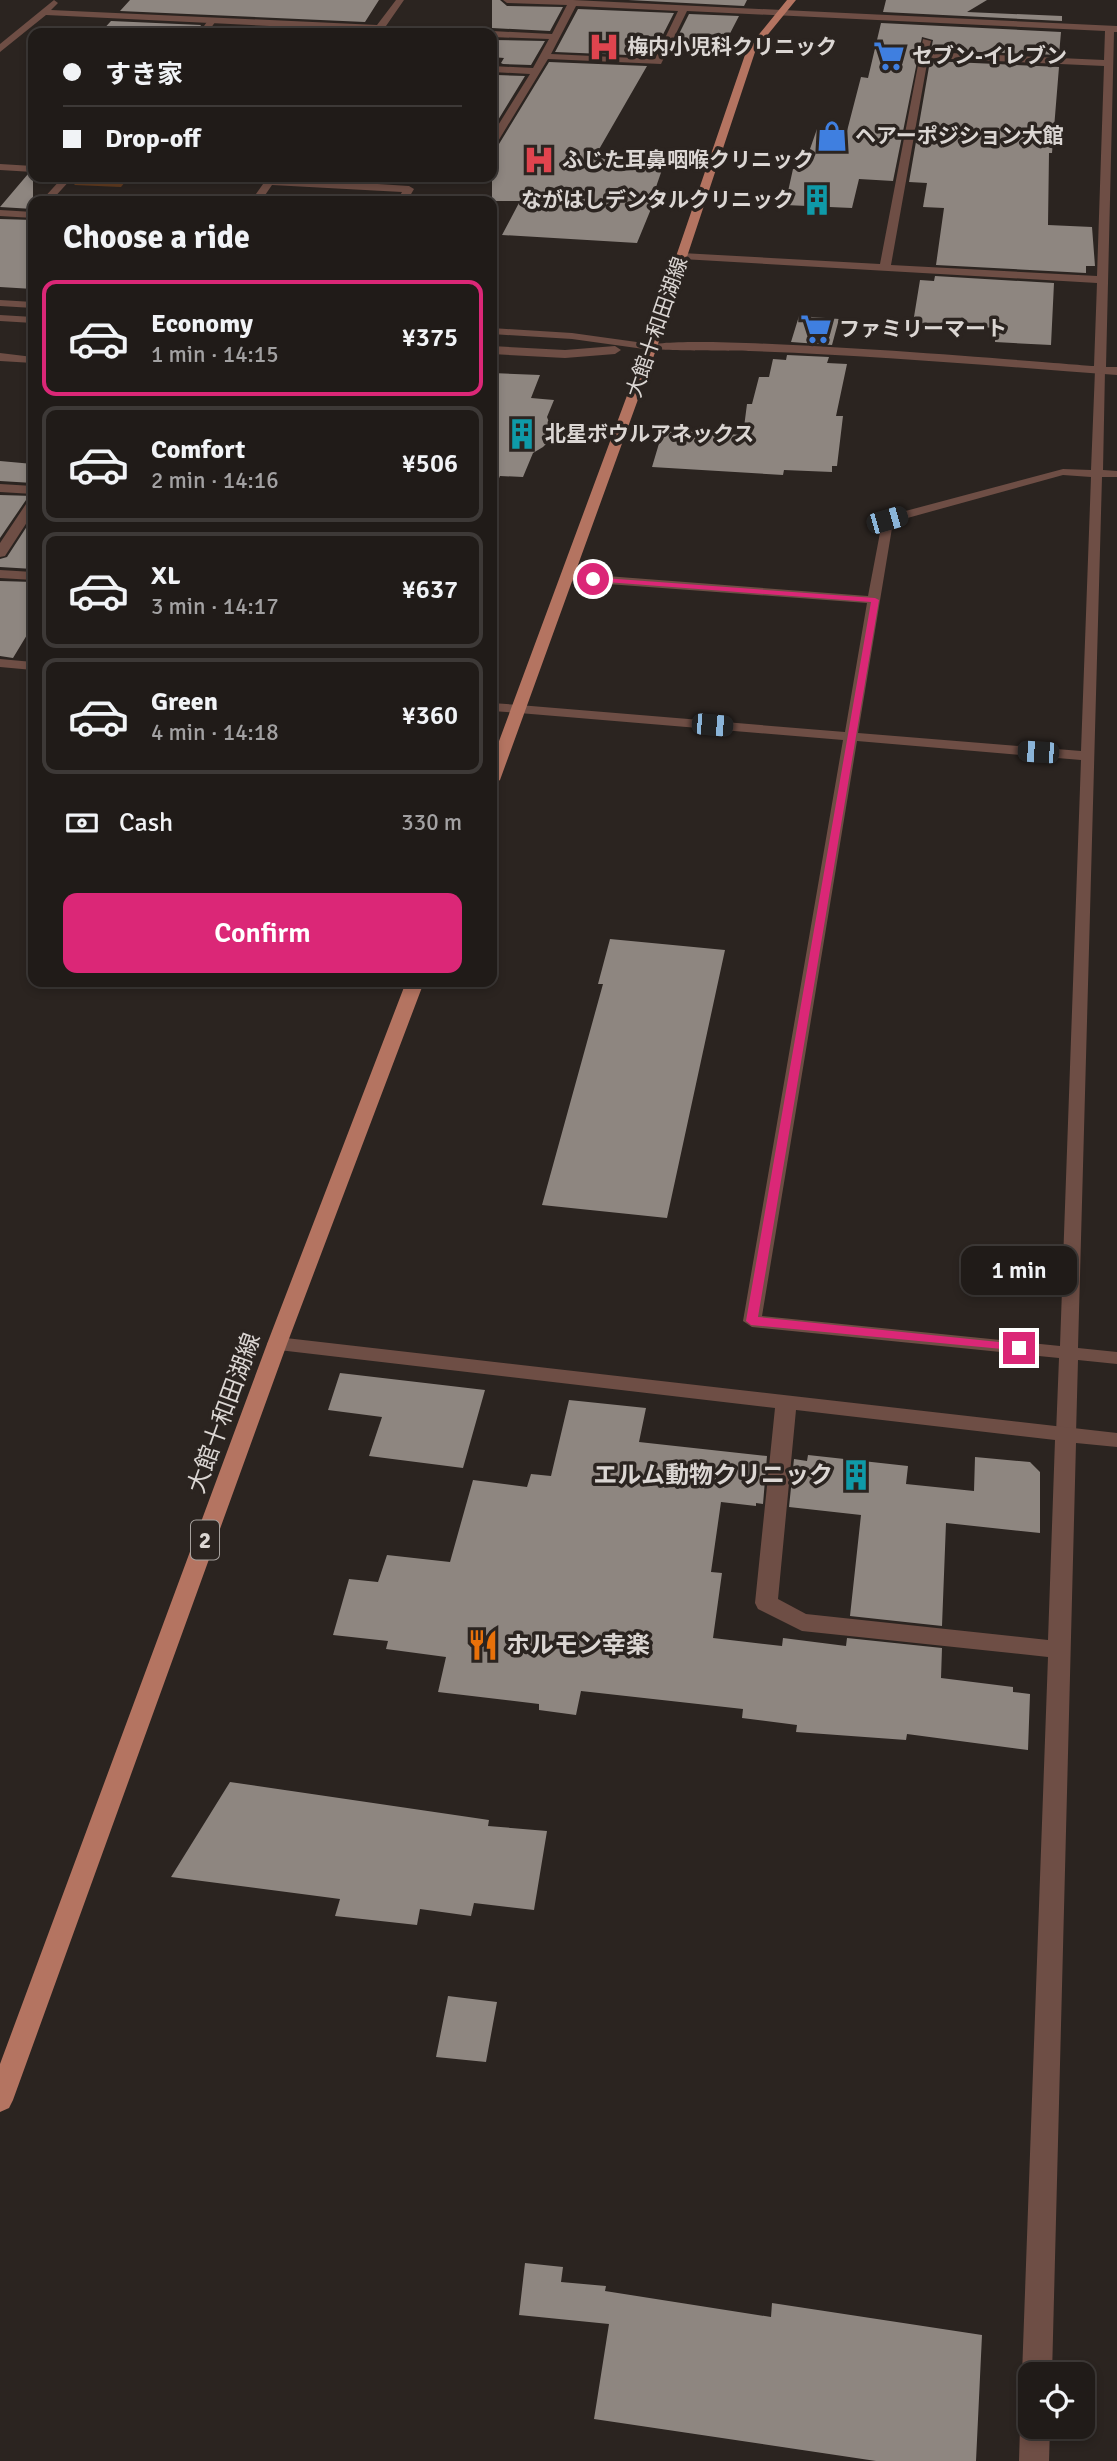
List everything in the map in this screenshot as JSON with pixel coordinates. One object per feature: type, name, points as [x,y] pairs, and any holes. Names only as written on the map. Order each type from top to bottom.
[{"type":"main road","name":"大館十和田湖線","points":[[497,767],[651,347],[752,49],[778,13],[792,0]]},
{"type":"main road","name":"大館十和田湖線","points":[[0,2100],[277,1343],[413,987]]},
{"type":"street","points":[[0,49],[57,0]]},
{"type":"street","points":[[380,28],[400,0]]},
{"type":"street","points":[[507,0],[1114,29],[1111,66],[1112,128],[1105,165],[1100,370]]},
{"type":"street","points":[[614,5],[624,0]]},
{"type":"street","points":[[497,132],[507,110],[545,56],[573,3]]},
{"type":"street","points":[[545,56],[658,62],[684,8]]},
{"type":"street","points":[[44,12],[323,28]]},
{"type":"street","points":[[497,34],[555,37]]},
{"type":"street","points":[[885,268],[926,41]]},
{"type":"street","points":[[924,55],[1111,66]]},
{"type":"street","points":[[497,69],[535,71]]},
{"type":"street","points":[[1105,165],[1117,166]]},
{"type":"street","points":[[0,167],[28,169]]},
{"type":"street","points":[[51,196],[63,182]]},
{"type":"street","points":[[313,182],[410,189],[405,196]]},
{"type":"street","points":[[1104,209],[1117,210]]},
{"type":"street","points":[[0,214],[28,215]]},
{"type":"street","points":[[682,256],[1101,280]]},
{"type":"street","points":[[1102,257],[1117,257]]},
{"type":"street","points":[[0,303],[28,303]]},
{"type":"street","points":[[1100,308],[1117,309]]},
{"type":"street","points":[[0,318],[28,320]]},
{"type":"street","points":[[497,331],[572,336],[651,347]]},
{"type":"street","points":[[497,350],[565,354],[687,345],[777,348],[1117,371]]},
{"type":"street","points":[[0,357],[28,360]]},
{"type":"street","points":[[0,488],[28,489]]},
{"type":"street","points":[[0,553],[28,511]]},
{"type":"street","points":[[0,574],[28,576]]},
{"type":"street","points":[[0,663],[28,666]]},
{"type":"street","points":[[497,707],[519,709]]},
{"type":"street","points":[[277,1343],[1117,1440]]},
{"type":"street","points":[[786,1403],[766,1604],[802,1622],[1061,1650]]},
{"type":"street","points":[[1037,2362],[1066,1434]]},
{"type":"street","points":[[1034,2461],[1035,2439]]},
{"type":"lane","points":[[207,28],[212,22]]},
{"type":"lane","points":[[1066,1434],[1100,370]]},
{"type":"lane","points":[[1117,474],[1063,472],[887,520],[751,1321],[1117,1358]]},
{"type":"lane","points":[[567,577],[875,600]]},
{"type":"lane","points":[[519,709],[1088,756]]},
{"type":"shaded area","points":[[77,182],[125,182],[121,187],[74,185]]},
{"type":"building","points":[[130,0],[379,0],[365,22],[120,11]]},
{"type":"building","points":[[492,0],[500,0],[507,6],[563,7],[550,31],[492,28]]},
{"type":"building","points":[[628,0],[747,0],[744,6]]},
{"type":"building","points":[[886,0],[987,0],[967,12],[1062,16],[1062,21],[883,12]]},
{"type":"building","points":[[578,9],[674,13],[652,56],[555,52]]},
{"type":"building","points":[[689,14],[739,16],[724,45],[674,44]]},
{"type":"building","points":[[111,21],[201,25],[199,28],[105,28]]},
{"type":"building","points":[[881,23],[1061,32],[1059,55],[931,50],[933,40],[922,37],[893,181],[859,179],[852,208],[785,205],[793,169],[803,169],[817,129],[847,131],[861,77],[868,78]]},
{"type":"building","points":[[216,26],[256,28],[214,28]]},
{"type":"building","points":[[497,40],[545,41],[531,65],[503,64],[501,63],[504,58],[497,57]]},
{"type":"building","points":[[930,61],[1059,67],[1052,153],[1049,153],[1048,225],[1092,227],[1095,266],[1086,266],[1086,273],[936,265],[944,208],[923,207],[927,183],[909,182]]},
{"type":"building","points":[[549,62],[647,66],[594,158],[665,161],[656,187],[660,187],[637,243],[502,235],[520,201],[497,201],[497,196],[492,196],[492,182],[497,182],[499,144]]},
{"type":"building","points":[[497,75],[525,76],[497,122]]},
{"type":"building","points":[[28,174],[28,182],[33,182],[33,196],[28,196],[28,209],[0,207]]},
{"type":"building","points":[[0,219],[28,220],[28,289],[0,287]]},
{"type":"building","points":[[935,276],[1054,283],[1051,345],[995,342],[996,328],[913,323],[920,280],[934,281]]},
{"type":"building","name":"ファミリーマート","points":[[799,316],[839,319],[832,345],[791,342]]},
{"type":"building","points":[[787,355],[829,357],[827,363],[847,364],[836,416],[843,416],[837,466],[832,466],[832,472],[784,470],[783,475],[652,467],[663,430],[743,435],[747,404],[752,404],[759,377],[769,377],[773,359],[786,360]]},
{"type":"building","name":"北星ボウルアネックス","points":[[497,373],[540,375],[531,398],[554,400],[547,417],[552,430],[551,439],[533,453],[523,477],[500,476],[497,483]]},
{"type":"building","points":[[0,461],[28,464],[28,483],[0,481]]},
{"type":"building","points":[[0,495],[28,496],[28,499],[0,538]]},
{"type":"building","points":[[28,525],[28,569],[0,567],[0,559],[7,557]]},
{"type":"building","points":[[0,581],[28,582],[28,633],[13,658],[0,656]]},
{"type":"building","points":[[610,939],[725,950],[667,1218],[542,1205],[603,984],[598,984]]},
{"type":"building","points":[[340,1373],[485,1390],[463,1468],[369,1456],[382,1417],[328,1410]]},
{"type":"building","points":[[569,1400],[646,1408],[639,1442],[767,1456],[763,1504],[756,1503],[756,1506],[721,1502],[711,1572],[722,1573],[713,1638],[782,1646],[783,1638],[846,1646],[847,1638],[942,1648],[941,1678],[1013,1687],[1013,1692],[1030,1694],[1028,1750],[907,1734],[906,1740],[796,1732],[797,1725],[742,1718],[743,1709],[581,1691],[576,1715],[539,1710],[539,1704],[438,1692],[446,1657],[386,1649],[388,1641],[333,1635],[349,1579],[378,1582],[387,1555],[450,1562],[473,1480],[527,1487],[531,1474],[551,1476]]},
{"type":"building","points":[[808,1455],[908,1466],[906,1484],[974,1491],[975,1457],[1030,1462],[1040,1472],[1040,1533],[946,1523],[942,1626],[850,1616],[861,1515],[789,1507],[794,1459],[807,1461]]},
{"type":"building","points":[[230,1782],[489,1820],[488,1826],[547,1831],[534,1910],[474,1903],[471,1916],[420,1909],[417,1925],[335,1916],[340,1899],[171,1877]]},
{"type":"building","points":[[448,1996],[497,2002],[486,2062],[436,2057]]},
{"type":"building","points":[[525,2263],[563,2267],[561,2282],[606,2286],[605,2291],[771,2317],[772,2303],[982,2335],[976,2461],[876,2461],[594,2419],[609,2324],[519,2315]]},
{"type":"place","name":"梅内小児科クリニック","points":[[604,47]]},
{"type":"place","name":"セブン-イレブン","points":[[889,56]]},
{"type":"place","name":"ヘアーポジション大館","points":[[832,136]]},
{"type":"place","name":"ふじた耳鼻咽喉クリニック","points":[[539,160]]},
{"type":"place","name":"ながはしデンタルクリニック","points":[[817,200]]},
{"type":"place","name":"ファミリーマート","points":[[816,329]]},
{"type":"place","name":"北星ボウルアネックス","points":[[522,434]]},
{"type":"place","name":"エルム動物クリニック","points":[[856,1475]]},
{"type":"place","name":"ホルモン幸楽","points":[[483,1645]]},
{"type":"route","points":[[593,579],[875,600],[751,1321],[1019,1348]]}]
